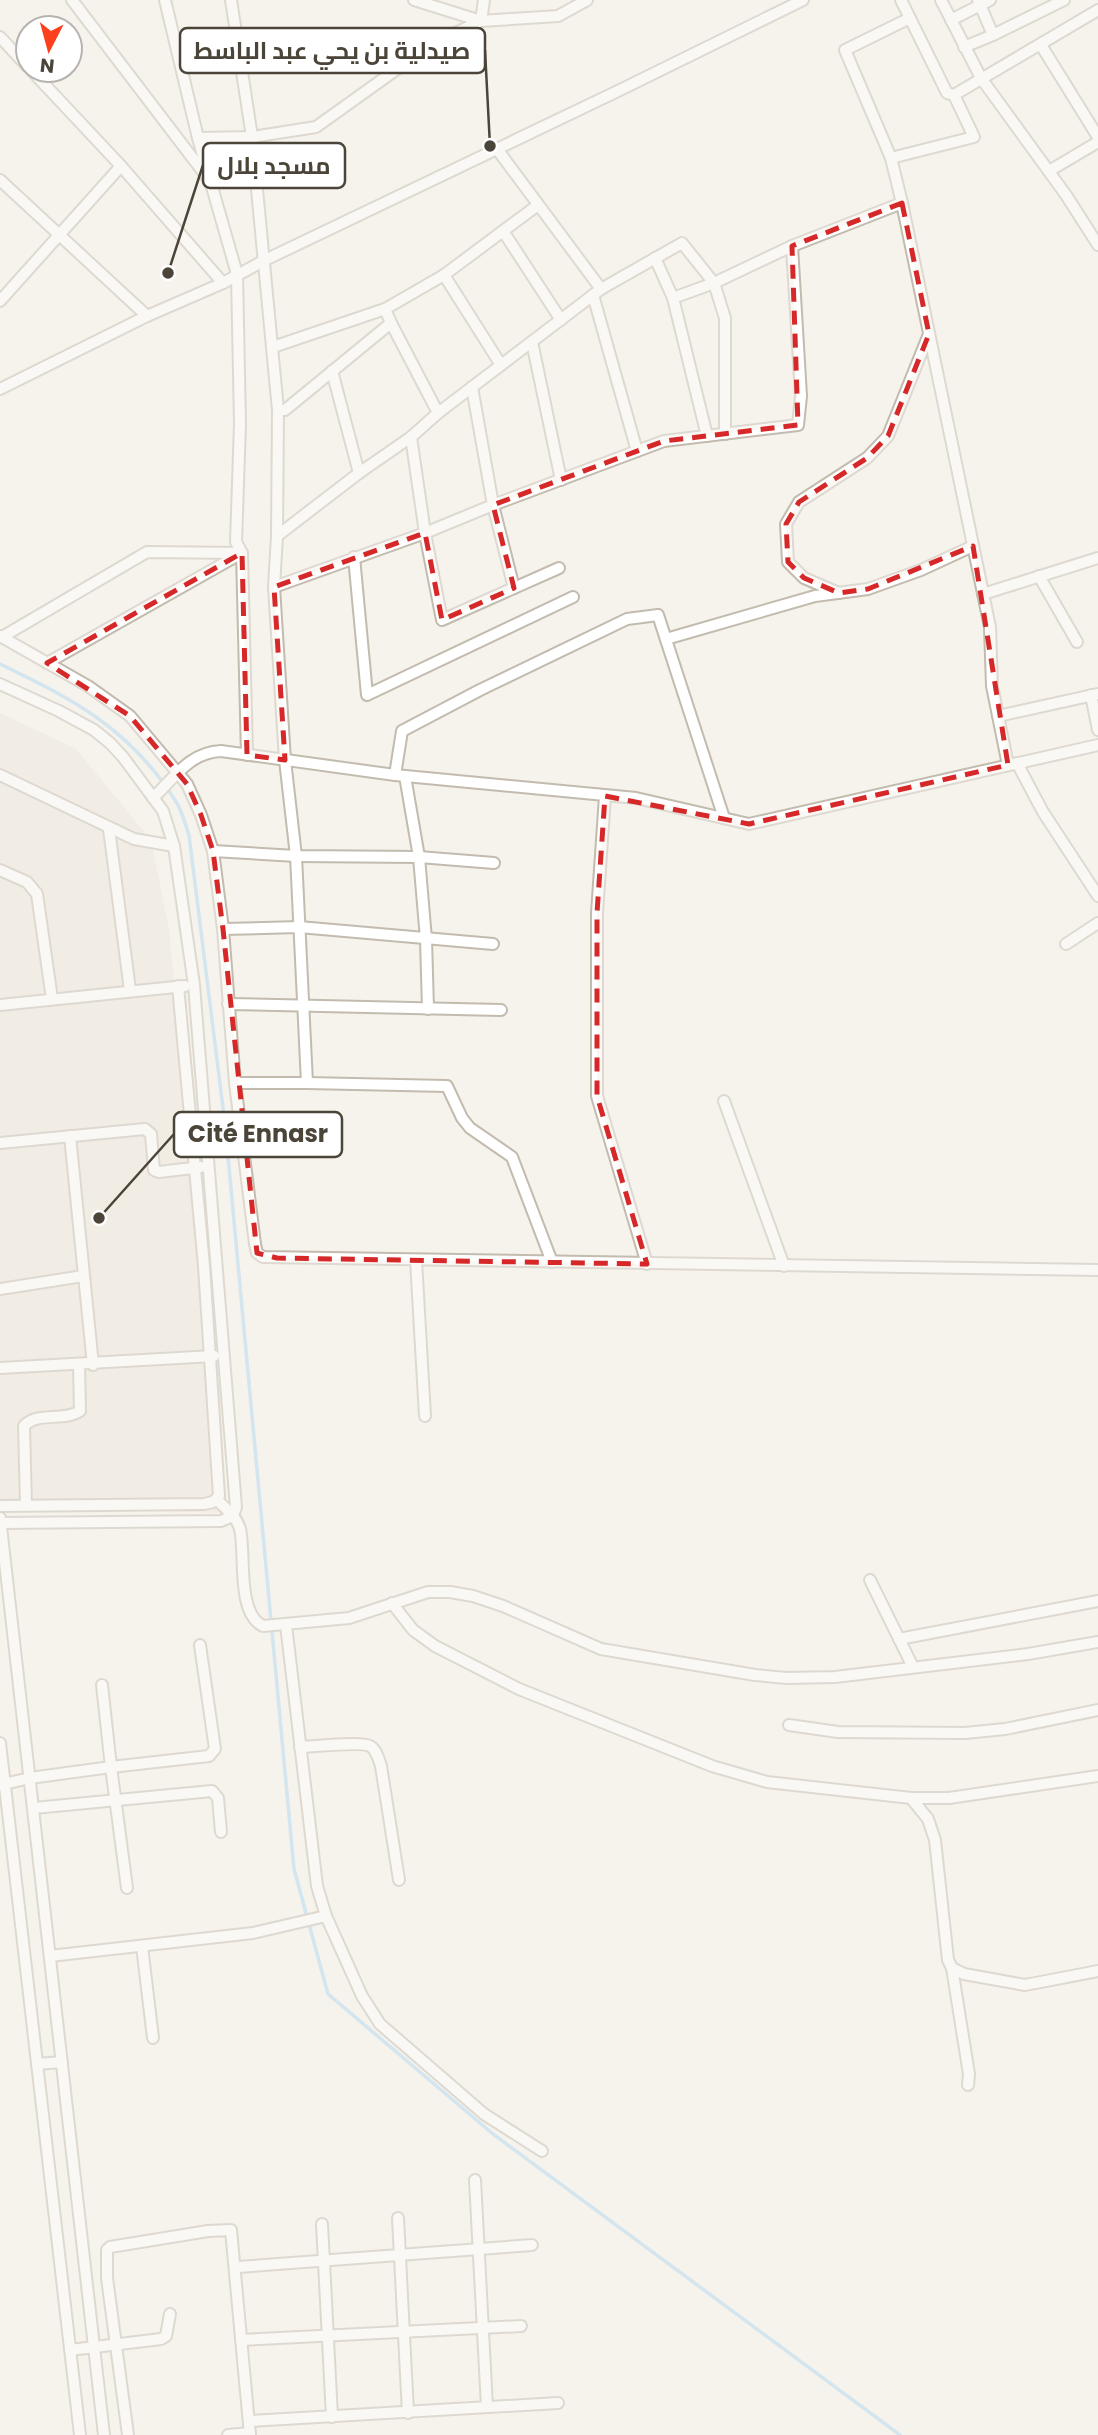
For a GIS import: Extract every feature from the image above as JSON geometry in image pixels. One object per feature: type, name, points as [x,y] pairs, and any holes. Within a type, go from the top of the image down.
[{"type":"street","points":[[72,0],[213,184]]},
{"type":"street","points":[[165,0],[198,138],[236,274],[240,424],[236,542],[242,553],[247,755]]},
{"type":"street","points":[[231,0],[253,137],[278,410],[274,587],[285,760],[296,856],[307,1083]]},
{"type":"street","points":[[414,0],[481,21],[558,16],[587,0]]},
{"type":"street","points":[[481,21],[484,0]]},
{"type":"street","points":[[0,389],[803,0]]},
{"type":"street","points":[[901,0],[908,19],[947,93],[954,95],[1098,10]]},
{"type":"street","points":[[941,0],[981,78],[1049,171],[1098,245]]},
{"type":"street","points":[[964,47],[993,35],[1042,5],[1064,0]]},
{"type":"street","points":[[951,20],[983,1],[993,35]]},
{"type":"street","points":[[908,19],[845,50],[891,158],[902,204],[990,627],[992,686],[998,716],[1013,764],[1098,896]]},
{"type":"street","points":[[198,138],[253,137],[316,127],[432,44],[481,21]]},
{"type":"street","points":[[0,37],[14,52]]},
{"type":"street","points":[[1041,45],[1098,139],[1049,171]]},
{"type":"street","points":[[43,84],[121,166],[223,283]]},
{"type":"street","points":[[891,158],[974,137],[954,95]]},
{"type":"street","points":[[497,149],[597,292],[638,451]]},
{"type":"street","points":[[0,301],[121,166]]},
{"type":"street","points":[[0,180],[146,316]]},
{"type":"street","points":[[673,298],[714,283],[793,246],[902,204]]},
{"type":"street","points":[[272,346],[385,309],[444,275],[538,205]]},
{"type":"street","points":[[503,232],[561,320]]},
{"type":"street","points":[[277,536],[411,437],[438,413],[597,292],[682,243],[714,283],[725,318],[725,434]]},
{"type":"street","points":[[274,587],[425,533],[664,441],[798,425],[801,396],[793,246]]},
{"type":"street","points":[[655,258],[673,298],[707,436]]},
{"type":"street","points":[[444,275],[501,365]]},
{"type":"street","points":[[385,309],[438,413]]},
{"type":"street","points":[[278,410],[285,410],[391,323]]},
{"type":"street","points":[[839,593],[804,578],[788,562],[786,524],[799,502],[867,458],[888,436],[929,334]]},
{"type":"street","points":[[532,342],[561,480]]},
{"type":"street","points":[[332,371],[359,473]]},
{"type":"street","points":[[472,387],[493,505],[514,588]]},
{"type":"street","points":[[411,437],[425,533],[442,620],[559,568]]},
{"type":"street","points":[[666,639],[815,596],[868,589],[921,570],[973,546]]},
{"type":"street","points":[[1,637],[148,552],[242,553]]},
{"type":"street","points":[[47,663],[242,553]]},
{"type":"street","points":[[354,557],[367,695],[573,597]]},
{"type":"street","points":[[983,594],[1098,558]]},
{"type":"street","points":[[1039,576],[1077,642]]},
{"type":"street","points":[[428,1009],[426,939],[419,857],[400,775],[402,731],[480,690],[628,619],[657,615],[724,818]]},
{"type":"street","points":[[1,637],[88,686],[130,716],[187,784],[213,851],[223,929],[235,1083],[257,1253],[262,1257],[1098,1270]]},
{"type":"street","points":[[0,684],[94,730],[123,757],[163,811],[174,846],[194,985],[236,1500],[233,1516]]},
{"type":"street","points":[[998,716],[1094,695],[1098,730]]},
{"type":"street","points":[[153,798],[194,758],[210,751],[221,751],[400,775],[636,798],[749,824],[1098,745]]},
{"type":"street","points":[[0,775],[110,829],[154,844],[174,846]]},
{"type":"street","points":[[605,796],[597,913],[597,1096],[647,1264]]},
{"type":"street","points":[[110,829],[130,990]]},
{"type":"street","points":[[213,851],[296,856],[419,857],[494,863]]},
{"type":"street","points":[[0,870],[27,882],[37,894],[52,999]]},
{"type":"street","points":[[1066,944],[1098,923]]},
{"type":"street","points":[[223,929],[299,927],[493,944]]},
{"type":"street","points":[[0,1004],[194,985]]},
{"type":"street","points":[[0,1506],[204,1504],[216,1500],[220,1491],[178,986]]},
{"type":"street","points":[[228,1004],[501,1010]]},
{"type":"street","points":[[235,1083],[447,1086],[462,1118],[470,1128],[513,1157],[552,1262]]},
{"type":"street","points":[[724,1101],[784,1266]]},
{"type":"street","points":[[0,1143],[145,1129],[151,1134],[154,1170],[159,1172],[209,1165]]},
{"type":"street","points":[[70,1136],[93,1364]]},
{"type":"street","points":[[416,1260],[425,1416]]},
{"type":"street","points":[[0,1289],[83,1276]]},
{"type":"street","points":[[0,1368],[224,1355]]},
{"type":"street","points":[[26,1505],[23,1426],[30,1420],[74,1415],[80,1411],[79,1365]]},
{"type":"street","points":[[216,1500],[233,1516],[240,1529],[247,1600],[256,1622],[276,1626],[349,1618],[428,1592],[450,1592],[503,1606],[601,1649],[755,1675],[822,1678],[1028,1654],[1098,1642]]},
{"type":"street","points":[[104,2435],[0,1521],[221,1521],[233,1516]]},
{"type":"street","points":[[870,1580],[914,1667]]},
{"type":"street","points":[[899,1639],[1098,1601]]},
{"type":"street","points":[[392,1603],[413,1630],[435,1646],[519,1689],[712,1766],[767,1782],[911,1798],[949,1798],[1098,1776]]},
{"type":"street","points":[[276,1626],[300,1747],[317,1886],[326,1916],[362,1996],[380,2024],[484,2114],[542,2151]]},
{"type":"street","points":[[3,1784],[30,1778],[209,1756],[215,1749],[200,1645]]},
{"type":"street","points":[[102,1685],[127,1888]]},
{"type":"street","points":[[789,1726],[838,1732],[965,1733],[1005,1729],[1098,1710]]},
{"type":"street","points":[[0,1743],[80,2435]]},
{"type":"street","points":[[300,1747],[353,1745],[370,1746],[374,1750],[382,1766],[399,1880]]},
{"type":"street","points":[[34,1808],[212,1791],[218,1798],[222,1832]]},
{"type":"street","points":[[911,1798],[928,1819],[935,1840],[948,1960],[952,1968],[969,2074],[968,2085]]},
{"type":"street","points":[[50,1956],[253,1933],[326,1916]]},
{"type":"street","points":[[142,1946],[153,2038]]},
{"type":"street","points":[[952,1968],[964,1974],[1025,1986],[1098,1971]]},
{"type":"street","points":[[37,2064],[62,2062]]},
{"type":"street","points":[[475,2180],[487,2407]]},
{"type":"street","points":[[398,2218],[408,2413]]},
{"type":"street","points":[[322,2224],[332,2417]]},
{"type":"street","points":[[128,2435],[106,2258],[110,2246],[231,2230],[249,2430]]},
{"type":"street","points":[[239,2267],[532,2245]]},
{"type":"street","points":[[70,2350],[161,2339],[166,2336],[170,2314]]},
{"type":"street","points":[[241,2340],[521,2326]]},
{"type":"street","points":[[75,2388],[98,2385]]},
{"type":"street","points":[[228,2435],[332,2417],[558,2403]]},
{"type":"highlighted area","points":[[902,203],[929,334],[888,436],[867,458],[799,502],[786,524],[788,562],[804,578],[839,593],[868,589],[973,546],[1008,765],[749,824],[605,796],[597,913],[597,1096],[647,1264],[277,1258],[257,1253],[223,929],[213,851],[201,815],[187,784],[130,716],[47,663],[242,553],[247,755],[285,760],[274,587],[425,533],[442,620],[514,588],[493,505],[664,441],[798,425],[792,246]]},
{"type":"shaded area","points":[[0,713],[76,749],[151,840],[169,930],[227,1513],[0,1506]]},
{"type":"waterway","points":[[0,664],[76,704],[119,735],[158,775],[175,800],[189,835],[225,1124],[294,1869],[328,1994],[493,2134],[900,2435]]},
{"type":"place","name":"صيدلية بن يحي عبد الباسط","points":[[490,146]]},
{"type":"place","name":"مسجد بلال","points":[[168,273]]},
{"type":"place","name":"Cité Ennasr","points":[[99,1218]]}]
